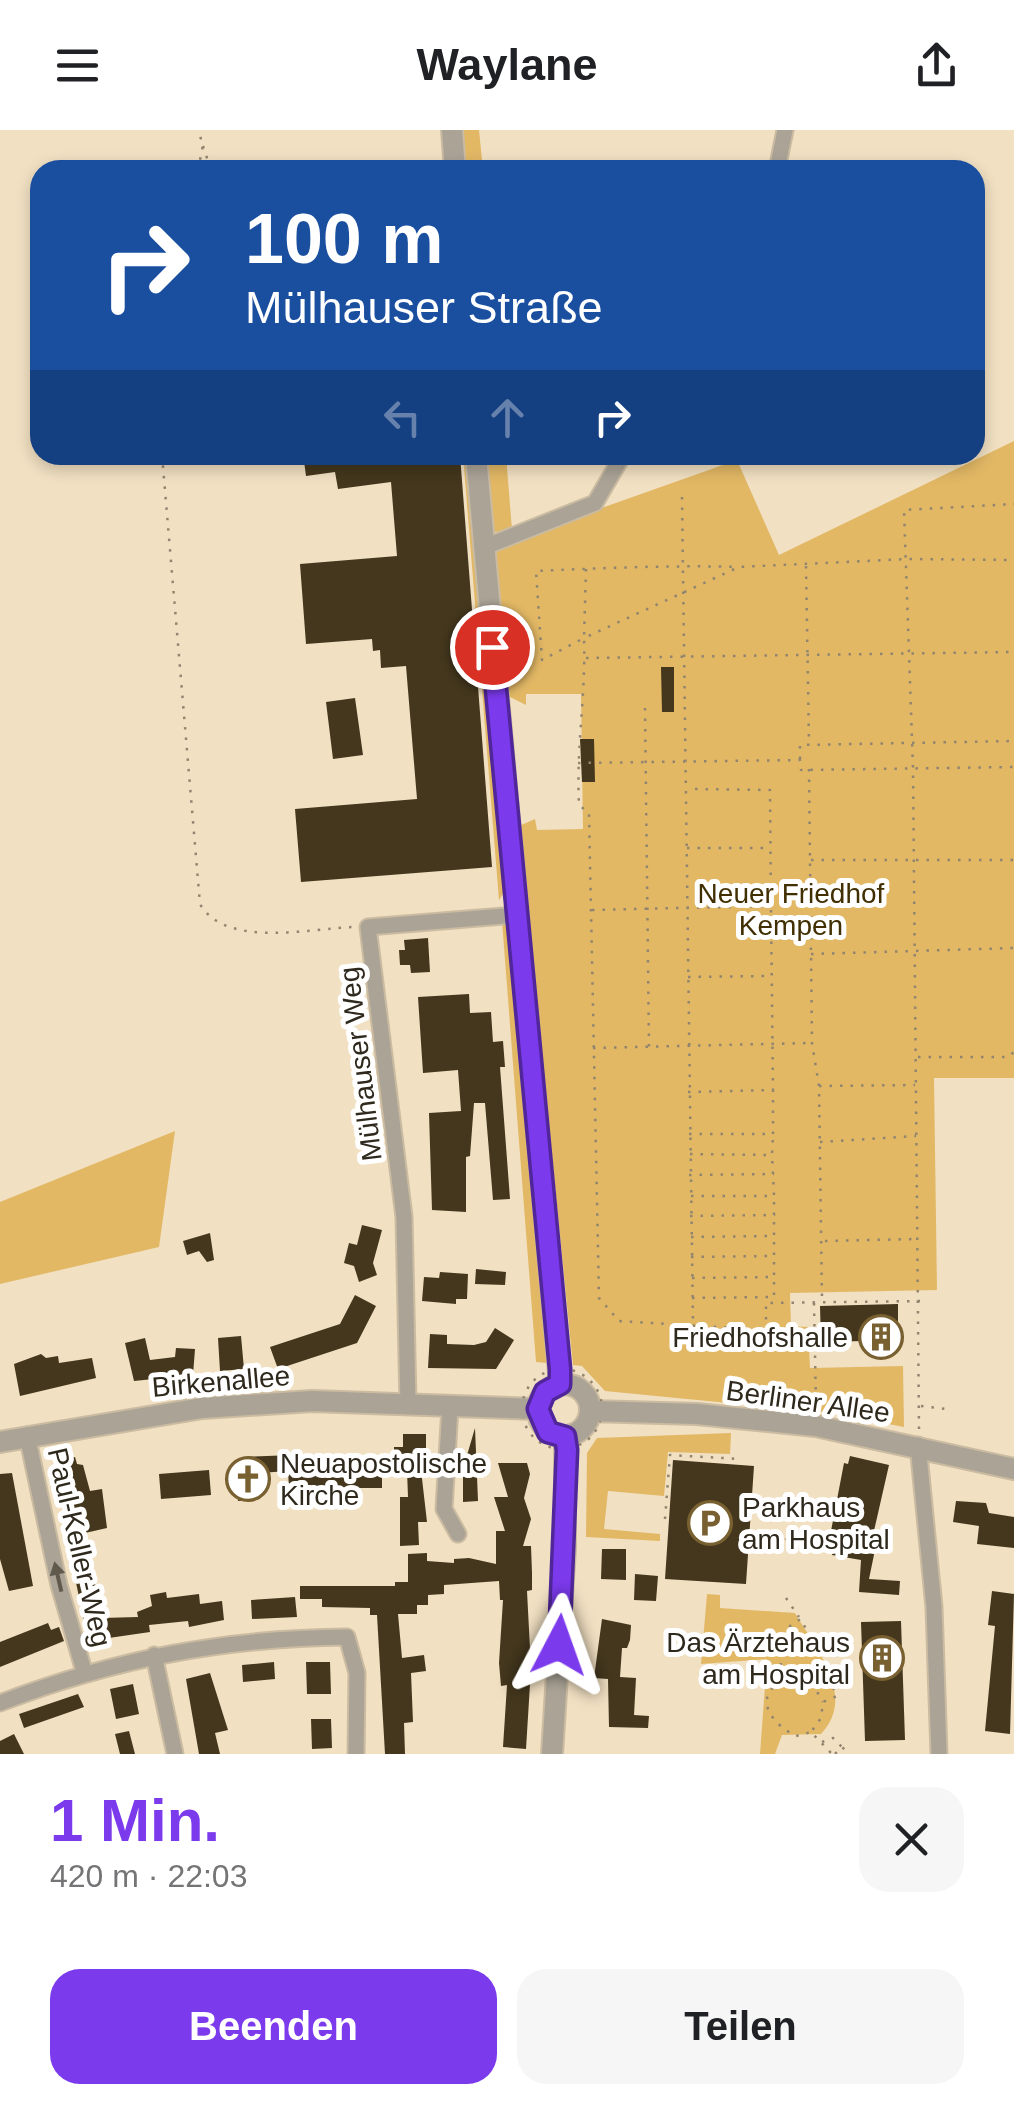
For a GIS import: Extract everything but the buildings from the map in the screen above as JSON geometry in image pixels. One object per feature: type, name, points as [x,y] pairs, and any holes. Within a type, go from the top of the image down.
[{"type":"street","points":[[452,130],[454,160]]},
{"type":"street","points":[[780,160],[786,130]]},
{"type":"street","points":[[477,465],[560,1376],[529,1409],[548,1432],[566,1443]]},
{"type":"street","points":[[482,548],[595,503],[617,465]]},
{"type":"street","points":[[368,927],[515,914]]},
{"type":"street","name":"Mülhauser Weg","points":[[368,927],[404,1218],[408,1404]]},
{"type":"street","points":[[560,1376],[582,1390],[596,1411],[566,1443]]},
{"type":"street","name":"Birkenallee","points":[[0,1442],[202,1408],[312,1400],[529,1409]]},
{"type":"street","points":[[450,1407],[444,1509],[458,1534]]},
{"type":"street","name":"Berliner Allee","points":[[596,1411],[743,1418],[918,1440],[1014,1469]]},
{"type":"street","name":"Paul-Keller-Weg","points":[[28,1435],[59,1585],[84,1671]]},
{"type":"street","points":[[918,1440],[934,1607],[939,1754]]},
{"type":"street","points":[[552,1754],[566,1548],[566,1443]]},
{"type":"street","points":[[0,1703],[84,1671],[154,1655],[283,1638],[347,1637],[356,1673],[356,1754]]},
{"type":"street","points":[[154,1655],[175,1754]]},
{"type":"path","points":[[198,130],[208,160]]},
{"type":"path","points":[[200,160],[203,145]]},
{"type":"path","name":"Mülhauser Weg","points":[[163,465],[200,904],[209,919],[238,931],[368,927]]},
{"type":"path","points":[[682,498],[686,1046],[693,1326]]},
{"type":"path","points":[[918,1440],[920,1302],[913,768],[904,510],[1014,504]]},
{"type":"path","points":[[739,567],[542,660],[536,571],[906,559],[1014,560]]},
{"type":"path","points":[[806,565],[809,745]]},
{"type":"path","points":[[586,568],[585,710],[577,735],[577,763],[579,806],[589,812],[599,1298],[618,1321],[766,1330],[766,1303],[920,1302]]},
{"type":"path","points":[[585,658],[1014,652]]},
{"type":"path","points":[[645,708],[650,1046]]},
{"type":"path","points":[[1014,742],[800,745],[800,770],[1014,767]]},
{"type":"path","points":[[577,763],[800,760]]},
{"type":"path","points":[[809,769],[812,1042],[819,1086],[822,1301]]},
{"type":"path","points":[[686,789],[770,790],[773,1043],[774,1297],[692,1298]]},
{"type":"path","points":[[686,848],[770,848]]},
{"type":"path","points":[[809,860],[1014,860]]},
{"type":"path","points":[[591,910],[770,906]]},
{"type":"path","points":[[811,954],[1014,948]]},
{"type":"path","points":[[686,977],[772,976]]},
{"type":"path","points":[[593,1048],[812,1042]]},
{"type":"path","points":[[916,1057],[1008,1057],[1014,1052]]},
{"type":"path","points":[[819,1086],[916,1085]]},
{"type":"path","points":[[688,1092],[773,1090]]},
{"type":"path","points":[[688,1134],[772,1134]]},
{"type":"path","points":[[820,1142],[907,1140],[917,1136]]},
{"type":"path","points":[[689,1154],[772,1155]]},
{"type":"path","points":[[689,1176],[773,1174]]},
{"type":"path","points":[[690,1196],[774,1196]]},
{"type":"path","points":[[690,1216],[774,1215]]},
{"type":"path","points":[[691,1237],[774,1236]]},
{"type":"path","points":[[823,1241],[919,1238]]},
{"type":"path","points":[[692,1257],[774,1256]]},
{"type":"path","points":[[692,1278],[774,1277]]},
{"type":"path","points":[[814,1301],[816,1414]]},
{"type":"path","points":[[560,1376],[587,1378],[600,1396],[592,1437],[542,1445],[532,1437],[528,1386],[537,1377],[560,1376]]},
{"type":"path","points":[[919,1406],[946,1410]]},
{"type":"path","points":[[665,1519],[670,1455],[739,1459]]},
{"type":"path","points":[[786,1598],[800,1618],[837,1696],[823,1702]]},
{"type":"path","points":[[800,1618],[786,1626],[776,1647],[782,1669],[811,1682],[829,1676]]},
{"type":"path","points":[[798,1678],[783,1680],[772,1690],[769,1718],[796,1736],[810,1732],[821,1718],[823,1702],[811,1682]]},
{"type":"path","points":[[810,1732],[834,1754],[842,1748]]},
{"type":"path","points":[[820,1742],[832,1738],[850,1754]]},
{"type":"green space","points":[[461,130],[479,130],[482,160],[463,160]]},
{"type":"green space","name":"Neuer Friedhof Kempen","points":[[1014,441],[1014,1078],[934,1078],[937,1290],[790,1293],[791,1326],[808,1327],[810,1368],[903,1366],[904,1427],[831,1413],[605,1391],[582,1366],[573,1365],[519,826],[535,819],[537,830],[583,829],[581,694],[526,694],[526,705],[508,696],[496,551],[500,544],[723,465],[739,465],[779,555],[965,465],[985,465],[985,455]]},
{"type":"green space","points":[[464,465],[471,465],[506,889],[499,900]]},
{"type":"green space","points":[[488,465],[507,465],[512,530],[494,532]]},
{"type":"green space","points":[[502,921],[510,928],[547,1363],[536,1362]]},
{"type":"green space","points":[[175,1131],[159,1247],[0,1284],[0,1202]]},
{"type":"green space","points":[[731,1433],[730,1454],[668,1452],[664,1496],[608,1491],[604,1529],[660,1534],[660,1541],[586,1537],[587,1453],[597,1438]]},
{"type":"green space","points":[[707,1594],[720,1595],[720,1608],[795,1613],[822,1657],[834,1689],[831,1719],[821,1734],[782,1735],[775,1754],[760,1754],[767,1659],[701,1664]]},
{"type":"place","name":"Friedhofshalle","points":[[881,1337]]},
{"type":"place","name":"Neuapostolische Kirche","points":[[248,1479]]},
{"type":"place","name":"Parkhaus am Hospital","points":[[710,1523]]},
{"type":"place","name":"Das Ärztehaus am Hospital","points":[[882,1658]]},
{"type":"route","points":[[492,647],[560,1369],[560,1384],[545,1392],[538,1409],[542,1426],[565,1437],[567,1450],[566,1548],[559,1645]]}]
